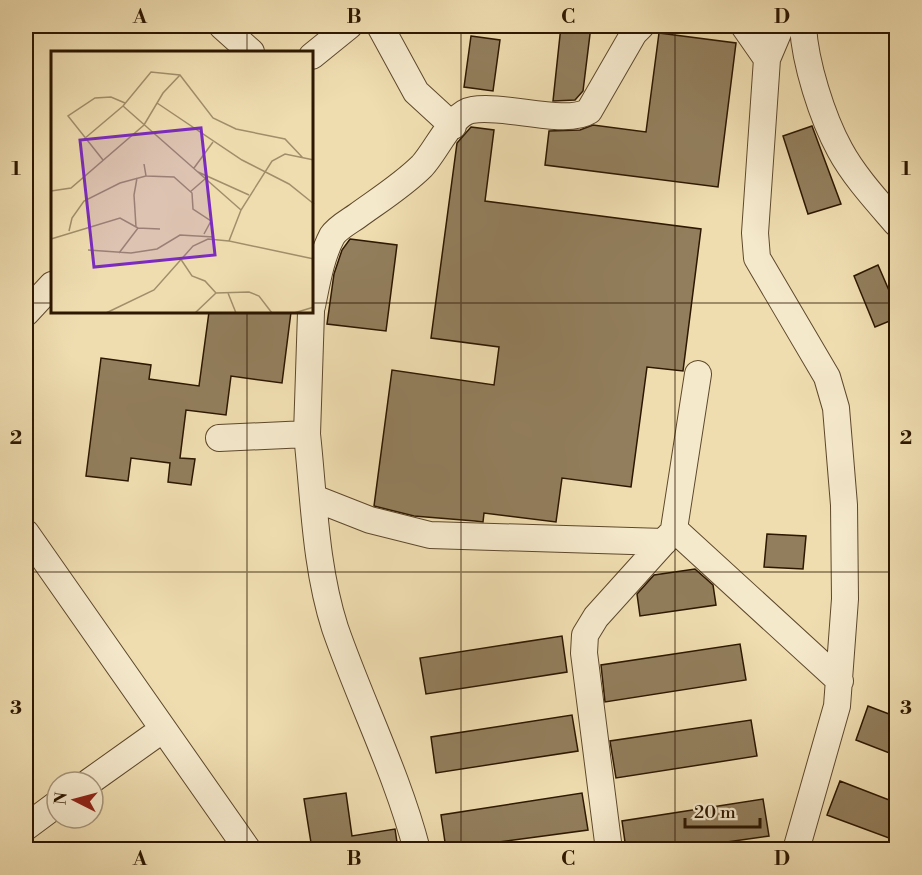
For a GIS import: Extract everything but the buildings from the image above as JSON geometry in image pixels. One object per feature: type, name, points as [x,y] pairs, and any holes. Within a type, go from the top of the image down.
[{"type":"street","points":[[222,26],[250,51]]},
{"type":"street","points":[[313,51],[316,26]]},
{"type":"street","points":[[314,54],[349,26]]},
{"type":"street","points":[[380,26],[416,92],[453,126]]},
{"type":"street","points":[[314,296],[320,266],[333,233],[390,193],[423,165],[453,126],[460,113],[474,110],[521,110],[562,117],[579,117],[589,111],[634,33],[641,26]]},
{"type":"street","points":[[744,26],[767,59]]},
{"type":"street","points":[[781,26],[767,59],[754,233],[757,258],[827,377],[836,408],[844,505],[845,598],[840,681],[832,731],[796,849]]},
{"type":"street","points":[[803,26],[816,91],[840,150],[877,202],[897,224]]},
{"type":"street","points":[[26,313],[51,286]]},
{"type":"street","points":[[311,314],[307,434],[320,560],[335,626],[404,801],[417,849]]},
{"type":"street","points":[[609,849],[584,653],[585,635],[596,617],[669,536],[698,374]]},
{"type":"street","points":[[219,438],[307,434]]},
{"type":"street","points":[[314,498],[370,520],[430,535],[669,536],[840,681]]},
{"type":"street","points":[[26,532],[162,730],[248,849]]},
{"type":"street","points":[[105,771],[162,730]]},
{"type":"street","points":[[26,827],[45,813]]}]
